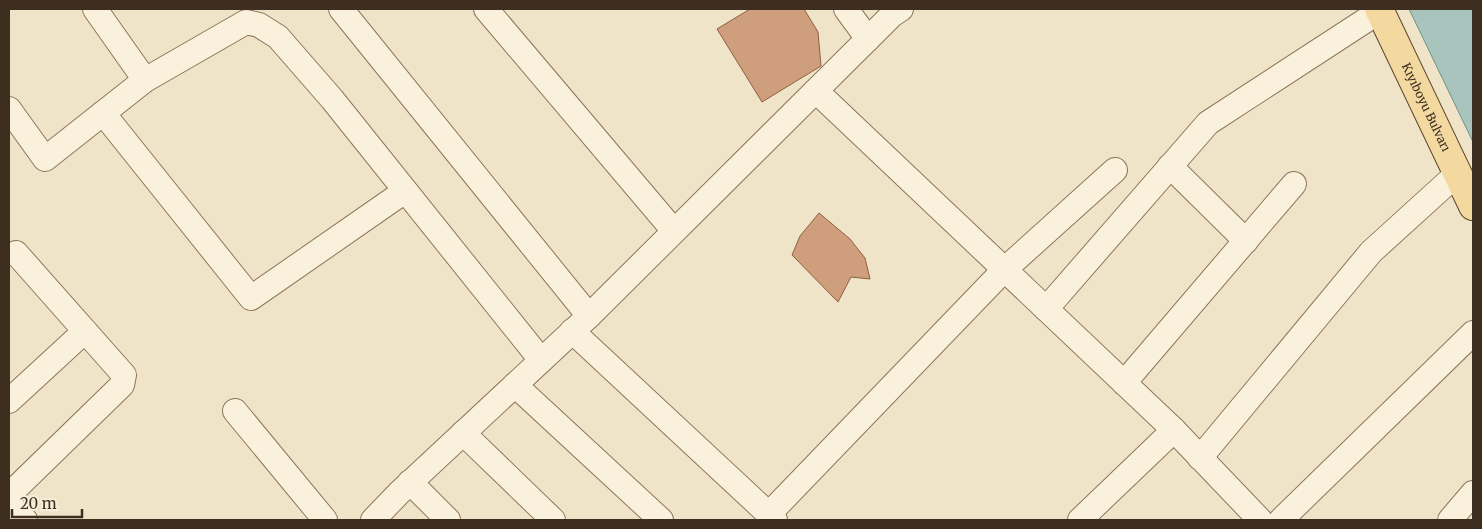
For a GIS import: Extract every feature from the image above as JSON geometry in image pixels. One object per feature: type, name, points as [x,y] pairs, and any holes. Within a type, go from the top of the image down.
[{"type":"main road","name":"Kıyıboyu Bulvarı","points":[[1380,10],[1473,206]]},
{"type":"street","points":[[95,9],[145,80]]},
{"type":"street","points":[[341,9],[580,323],[772,517],[1004,270],[1115,170]]},
{"type":"street","points":[[486,9],[674,231]]},
{"type":"street","points":[[846,9],[868,38]]},
{"type":"street","points":[[373,520],[410,482],[580,323],[868,38],[901,9]]},
{"type":"street","points":[[1046,309],[1208,123],[1380,10]]},
{"type":"street","points":[[9,109],[45,158],[145,80],[246,22],[259,25],[284,44],[332,99],[541,360]]},
{"type":"street","points":[[816,91],[1174,430],[1260,520]]},
{"type":"street","points":[[103,113],[251,298],[405,190]]},
{"type":"street","points":[[1170,166],[1246,241]]},
{"type":"street","points":[[1200,458],[1371,252],[1458,173]]},
{"type":"street","points":[[1124,383],[1294,184]]},
{"type":"street","points":[[9,496],[122,385],[124,375],[16,252]]},
{"type":"street","points":[[9,401],[85,331]]},
{"type":"street","points":[[1281,520],[1473,333]]},
{"type":"street","points":[[515,384],[661,520]]},
{"type":"street","points":[[235,411],[325,520]]},
{"type":"street","points":[[1080,520],[1174,430]]},
{"type":"street","points":[[463,433],[553,520]]},
{"type":"street","points":[[410,482],[448,520]]},
{"type":"street","points":[[1450,520],[1473,493]]},
{"type":"street","points":[[9,504],[25,520]]},
{"type":"water","points":[[1409,9],[1473,9],[1473,142]]},
{"type":"building","points":[[750,9],[804,9],[818,32],[821,66],[762,102],[717,29]]},
{"type":"building","points":[[819,213],[850,239],[865,258],[870,279],[851,277],[838,302],[792,255],[800,236]]}]
